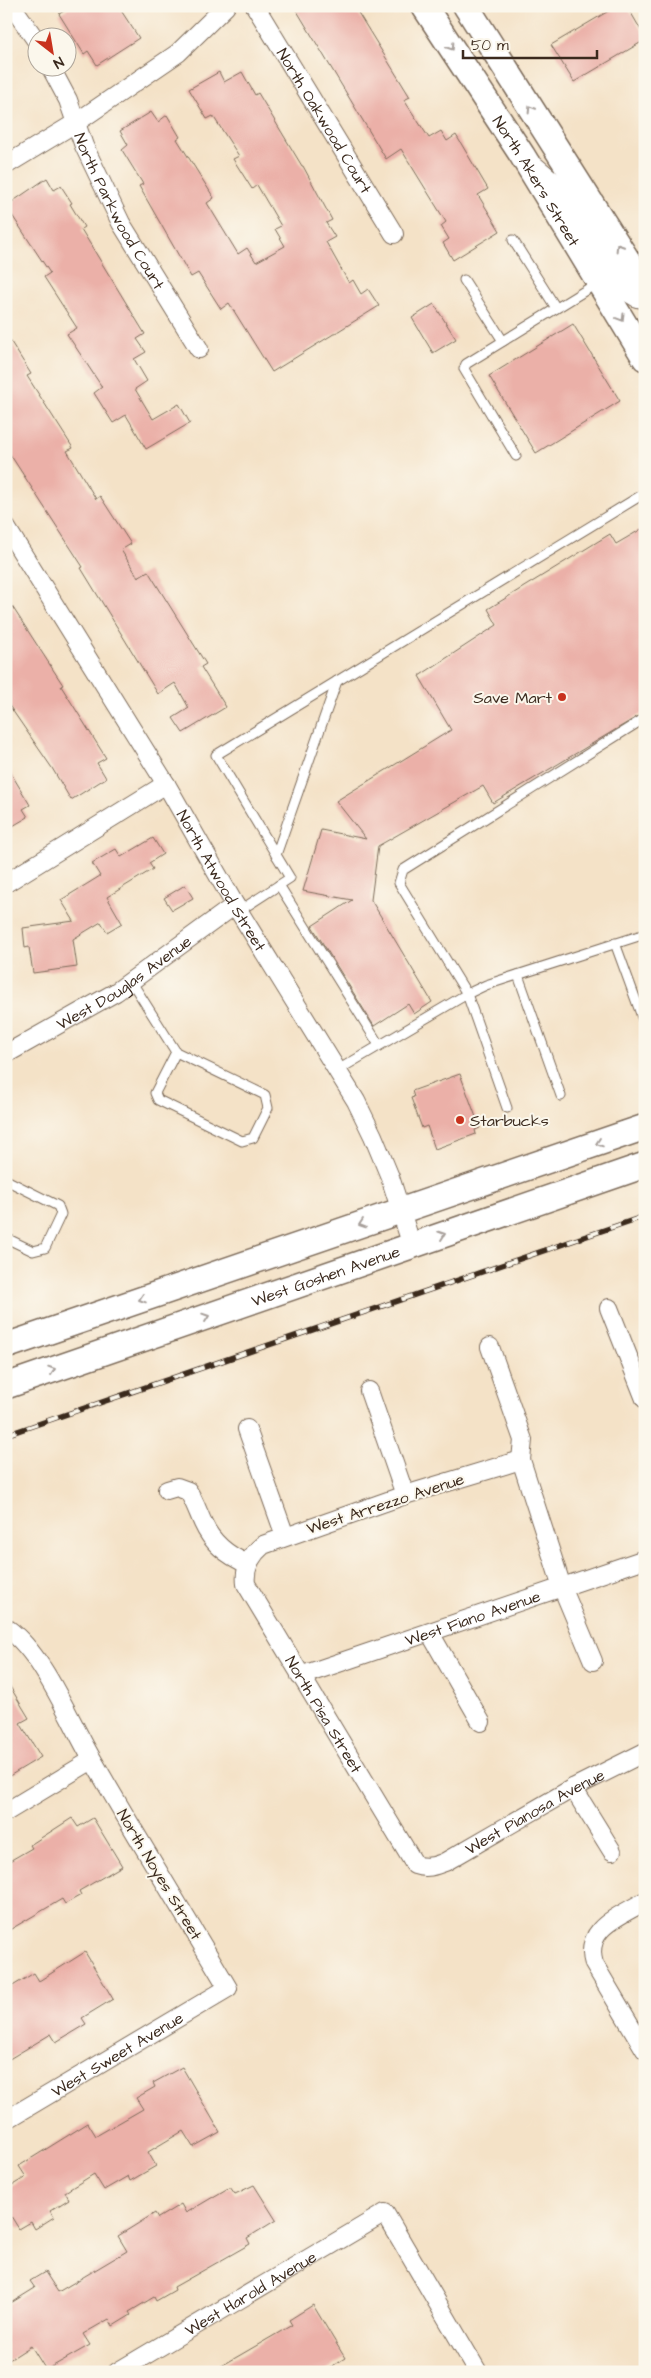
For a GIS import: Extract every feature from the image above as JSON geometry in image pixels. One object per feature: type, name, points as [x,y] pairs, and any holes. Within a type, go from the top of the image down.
[{"type":"main road","name":"North Akers Street","points":[[424,6],[522,155],[645,358]]},
{"type":"main road","name":"North Akers Street","points":[[466,6],[645,288]]},
{"type":"main road","points":[[6,1346],[645,1127]]},
{"type":"main road","points":[[498,1216],[514,1195],[645,1148]]},
{"type":"main road","name":"West Goshen Avenue","points":[[6,1386],[645,1165]]},
{"type":"street","points":[[12,6],[28,29]]},
{"type":"street","points":[[6,165],[77,122],[178,53],[226,6]]},
{"type":"street","name":"North Oakwood Court","points":[[254,6],[394,234]]},
{"type":"street","name":"North Parkwood Court","points":[[56,78],[77,122],[84,146],[122,223],[199,349]]},
{"type":"street","points":[[522,155],[553,181],[627,292],[637,298],[645,299]]},
{"type":"street","name":"North Atwood Street","points":[[6,527],[166,784],[237,908],[338,1070],[373,1136],[412,1246]]},
{"type":"street","points":[[6,883],[166,784]]},
{"type":"street","name":"West Douglas Avenue","points":[[6,1054],[116,992],[237,908]]},
{"type":"street","points":[[609,1308],[645,1399]]},
{"type":"street","points":[[490,1347],[523,1440],[521,1460],[562,1587],[593,1661]]},
{"type":"street","points":[[369,1391],[406,1495]]},
{"type":"street","points":[[247,1429],[285,1536]]},
{"type":"street","name":"West Arrezzo Avenue","points":[[250,1559],[263,1544],[406,1495],[521,1460]]},
{"type":"street","points":[[167,1490],[177,1487],[188,1491],[203,1525],[216,1543],[236,1559],[250,1559]]},
{"type":"street","name":"North Pisa Street","points":[[250,1559],[245,1576],[250,1594],[410,1858],[415,1864],[423,1867]]},
{"type":"street","name":"West Fiano Avenue","points":[[300,1676],[645,1559]]},
{"type":"street","name":"North Noyes Street","points":[[8,1629],[17,1636],[38,1662],[92,1760],[228,1988]]},
{"type":"street","points":[[430,1633],[481,1722]]},
{"type":"street","name":"West Pianosa Avenue","points":[[423,1867],[434,1867],[445,1862],[572,1788],[645,1752]]},
{"type":"street","points":[[6,1812],[92,1760]]},
{"type":"street","points":[[572,1788],[612,1851]]},
{"type":"street","points":[[645,1901],[598,1932],[591,1944],[590,1953],[594,1964],[645,2050]]},
{"type":"street","name":"West Sweet Avenue","points":[[6,2120],[228,1988]]},
{"type":"street","name":"West Harold Avenue","points":[[117,2372],[384,2213],[478,2372]]},
{"type":"lane","points":[[513,240],[556,308]]},
{"type":"lane","points":[[464,280],[503,341]]},
{"type":"lane","points":[[516,456],[464,369],[466,364],[599,282]]},
{"type":"lane","points":[[237,908],[290,878],[216,755],[645,493]]},
{"type":"lane","points":[[276,855],[337,681]]},
{"type":"lane","points":[[507,1108],[467,994],[399,884],[403,870],[645,718]]},
{"type":"lane","points":[[279,885],[379,1045]]},
{"type":"lane","points":[[338,1070],[467,994],[518,975],[645,934]]},
{"type":"lane","points":[[615,943],[645,1025]]},
{"type":"lane","points":[[518,975],[561,1096]]},
{"type":"lane","points":[[131,982],[176,1052],[265,1095],[268,1108],[253,1138],[242,1140],[158,1100],[155,1093],[176,1052]]},
{"type":"lane","points":[[6,1180],[58,1206],[62,1214],[46,1248],[33,1251],[6,1238]]},
{"type":"building","points":[[72,6],[118,6],[139,38],[97,65],[88,51],[84,54],[78,44],[78,28],[68,28],[59,14]]},
{"type":"building","points":[[294,6],[354,6],[410,97],[404,100],[429,138],[441,131],[447,141],[456,135],[488,189],[478,195],[500,231],[453,260],[443,243],[449,239],[441,226],[446,222],[401,149],[386,159]]},
{"type":"building","points":[[617,6],[627,6],[645,40],[574,82],[551,45]]},
{"type":"building","points":[[219,72],[224,82],[242,72],[255,95],[258,93],[303,166],[332,220],[326,223],[335,237],[326,242],[349,283],[353,280],[361,294],[368,289],[379,306],[272,372],[229,303],[221,309],[198,273],[191,277],[139,186],[143,184],[122,150],[128,145],[120,131],[151,112],[158,122],[167,115],[180,137],[177,139],[214,198],[207,203],[238,254],[247,248],[256,262],[285,246],[275,229],[281,226],[257,185],[252,189],[233,159],[239,156],[213,116],[207,119],[189,89]]},
{"type":"building","points":[[47,178],[54,190],[61,186],[72,203],[70,204],[84,227],[81,229],[145,334],[137,339],[146,352],[134,359],[147,381],[135,389],[153,419],[179,404],[190,423],[146,449],[126,415],[113,423],[94,393],[102,387],[67,334],[77,328],[44,277],[50,273],[6,206]]},
{"type":"building","points":[[434,304],[456,339],[433,353],[412,318]]},
{"type":"building","points":[[573,324],[620,401],[536,453],[489,376]]},
{"type":"building","points":[[6,334],[31,374],[27,376],[73,448],[67,451],[96,499],[100,496],[131,544],[121,550],[138,577],[148,571],[206,664],[201,667],[226,707],[183,733],[173,718],[189,708],[175,683],[158,694],[81,568],[83,567],[6,448]]},
{"type":"building","points":[[645,527],[645,712],[493,803],[483,786],[378,846],[371,900],[432,1002],[414,1014],[408,1004],[374,1026],[312,926],[352,900],[303,891],[321,830],[366,839],[336,801],[451,730],[419,676],[497,625],[488,609],[610,534],[616,544]]},
{"type":"building","points":[[6,597],[63,685],[61,686],[106,758],[97,763],[106,778],[71,800],[52,768],[6,701]]},
{"type":"building","points":[[6,765],[30,805],[23,809],[28,817],[6,830]]},
{"type":"building","points":[[153,838],[163,854],[149,863],[153,869],[107,897],[122,923],[107,932],[101,922],[73,939],[77,967],[33,973],[29,947],[25,948],[23,928],[74,921],[61,900],[100,876],[92,863],[116,849],[121,857]]},
{"type":"building","points":[[185,885],[193,898],[172,910],[164,898]]},
{"type":"building","points":[[460,1074],[480,1128],[475,1130],[476,1134],[435,1149],[427,1126],[422,1128],[411,1098],[414,1097],[412,1091]]},
{"type":"building","points":[[6,1680],[29,1718],[20,1723],[41,1757],[6,1778]]},
{"type":"building","points":[[72,1818],[78,1827],[93,1818],[122,1866],[79,1891],[81,1895],[65,1904],[62,1899],[6,1932],[6,1863],[32,1848],[30,1845]]},
{"type":"building","points":[[85,1952],[113,1999],[82,2018],[86,2024],[56,2042],[51,2034],[6,2061],[6,1990],[34,1973],[39,1981]]},
{"type":"building","points":[[182,2067],[220,2132],[193,2147],[183,2131],[148,2152],[156,2166],[130,2181],[128,2176],[104,2190],[94,2174],[65,2192],[69,2199],[50,2211],[54,2217],[35,2229],[31,2222],[19,2229],[6,2208],[6,2189],[26,2177],[19,2166],[88,2123],[96,2136],[143,2109],[136,2098],[155,2087],[153,2083]]},
{"type":"building","points":[[254,2185],[276,2220],[247,2238],[250,2244],[174,2287],[175,2290],[156,2301],[154,2297],[129,2312],[131,2315],[113,2326],[109,2319],[83,2334],[90,2345],[46,2370],[31,2346],[6,2362],[6,2306],[35,2288],[30,2281],[45,2272],[58,2292],[127,2251],[118,2236],[155,2213],[158,2218],[181,2204],[186,2213],[230,2187],[235,2194]]},
{"type":"building","points":[[313,2305],[345,2358],[323,2372],[211,2372],[292,2325],[289,2320]]},
{"type":"railway","points":[[6,1435],[645,1216]]},
{"type":"place","name":"Save Mart","points":[[562,697]]},
{"type":"place","name":"Starbucks","points":[[460,1120]]}]
